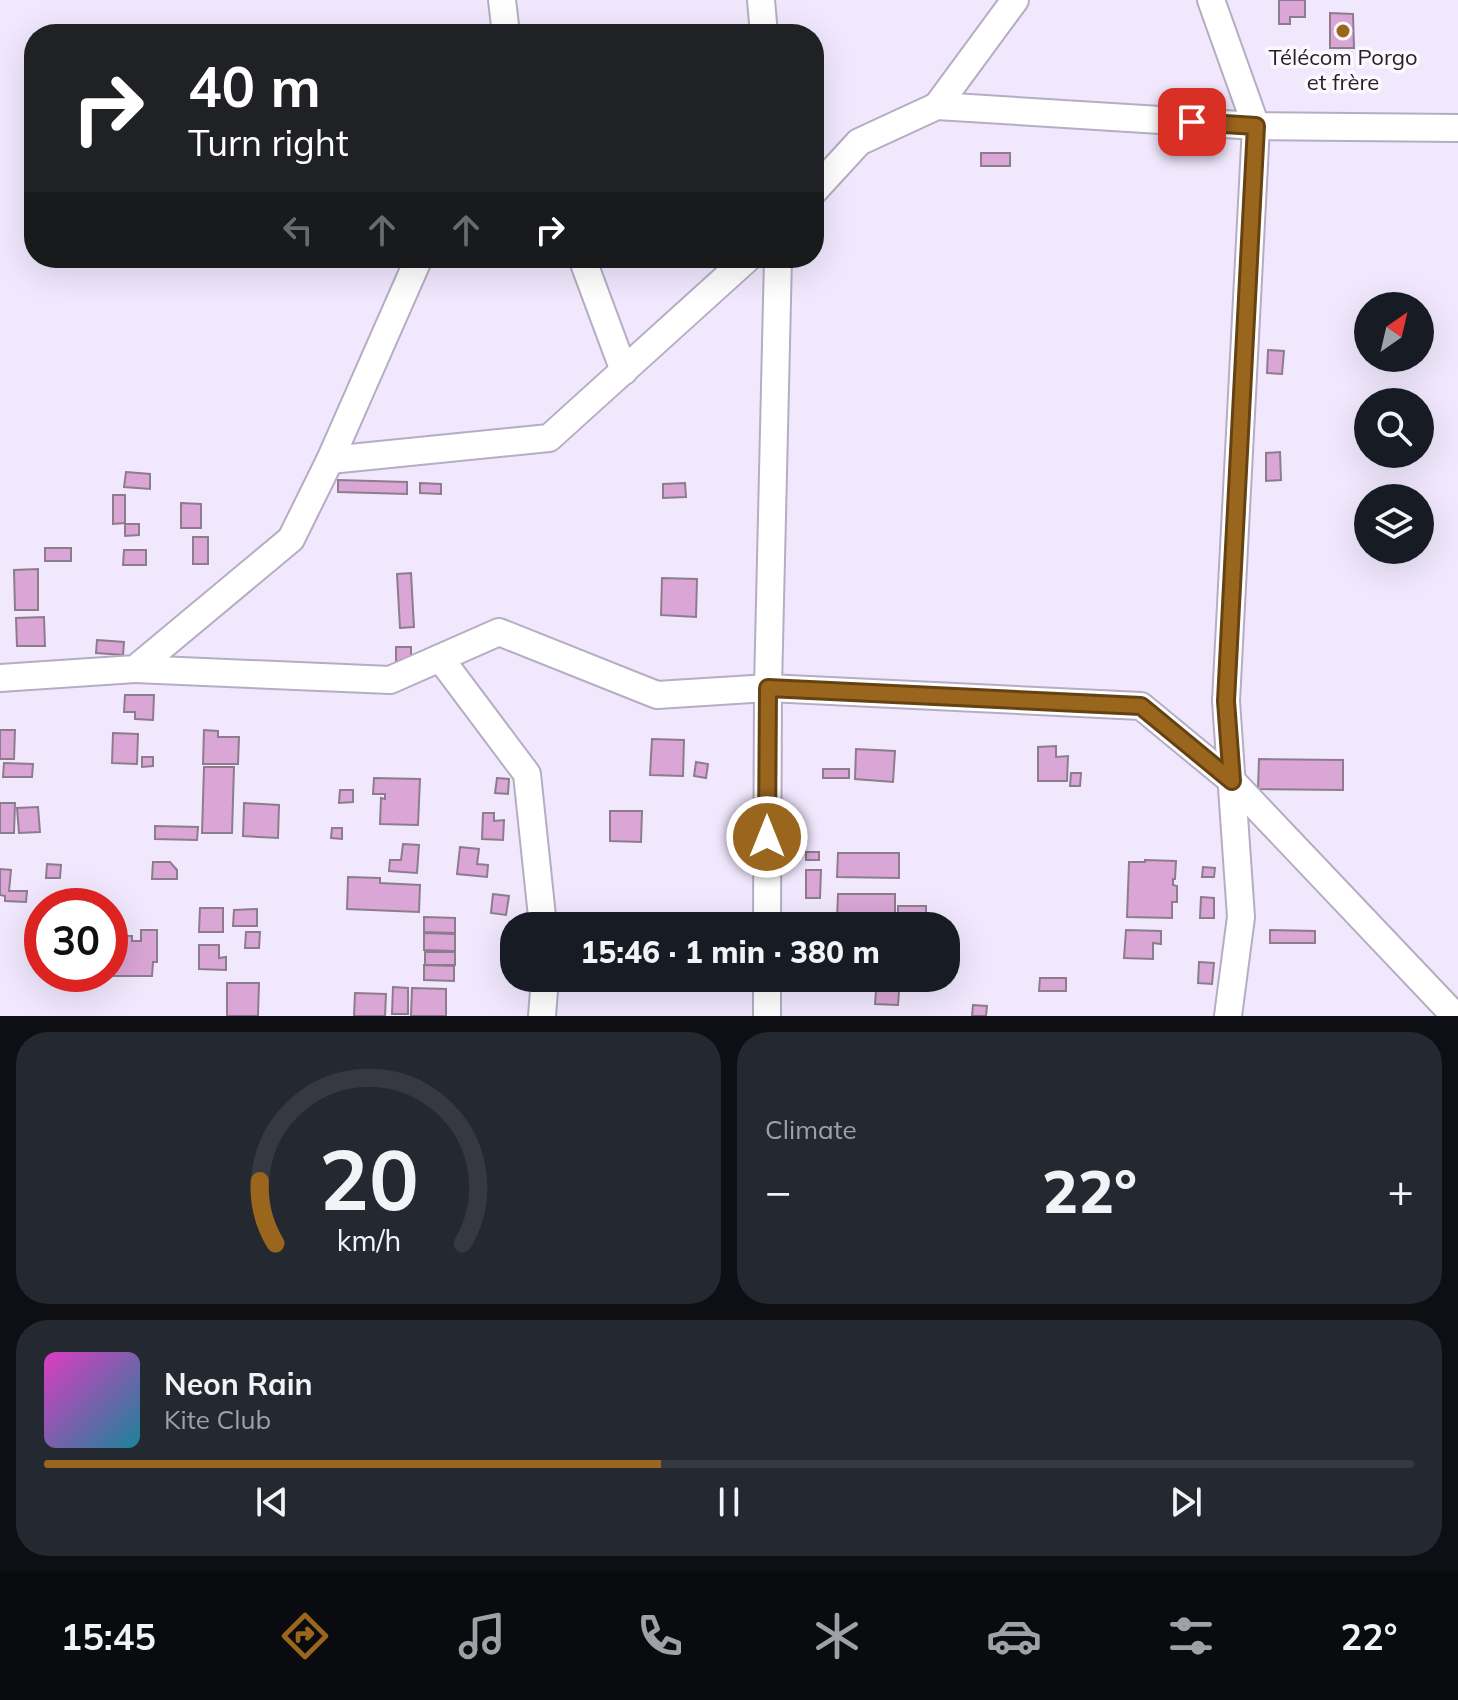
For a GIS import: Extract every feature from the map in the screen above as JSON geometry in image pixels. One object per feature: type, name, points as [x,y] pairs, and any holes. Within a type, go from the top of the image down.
[{"type":"street","points":[[502,0],[505,24]]},
{"type":"street","points":[[761,0],[763,24]]},
{"type":"street","points":[[937,106],[1015,0]]},
{"type":"street","points":[[1211,0],[1256,126],[1226,701],[1241,917],[1228,1016]]},
{"type":"street","points":[[824,180],[859,142],[937,106],[1256,126],[1458,128]]},
{"type":"street","points":[[135,669],[291,539],[330,460],[415,268]]},
{"type":"street","points":[[586,268],[624,371]]},
{"type":"street","points":[[330,460],[549,438],[737,268]]},
{"type":"street","points":[[767,912],[768,688],[778,268]]},
{"type":"street","points":[[0,678],[135,669],[390,680],[499,632],[657,695],[768,688],[1141,706],[1232,781],[1455,1016]]},
{"type":"street","points":[[440,658],[527,774],[542,912]]},
{"type":"street","points":[[542,1016],[544,992]]},
{"type":"street","points":[[767,992],[767,1016]]},
{"type":"building","points":[[1279,0],[1305,0],[1305,17],[1290,17],[1290,24],[1279,24]]},
{"type":"building","points":[[1330,13],[1353,14],[1354,48],[1330,48]]},
{"type":"building","points":[[981,153],[1010,153],[1010,166],[981,166]]},
{"type":"building","points":[[1268,350],[1284,351],[1282,374],[1267,373]]},
{"type":"building","points":[[1280,452],[1281,480],[1266,481],[1266,453]]},
{"type":"building","points":[[126,472],[150,474],[150,489],[124,487]]},
{"type":"building","points":[[338,480],[407,482],[407,494],[338,492]]},
{"type":"building","points":[[420,483],[441,484],[441,494],[420,493]]},
{"type":"building","points":[[685,483],[686,497],[663,498],[663,484]]},
{"type":"building","points":[[113,495],[125,495],[125,523],[113,524]]},
{"type":"building","points":[[181,503],[201,504],[201,528],[181,528]]},
{"type":"building","points":[[125,524],[139,524],[139,535],[125,536]]},
{"type":"building","points":[[193,537],[208,537],[208,564],[193,564]]},
{"type":"building","points":[[45,548],[71,548],[71,561],[45,561]]},
{"type":"building","points":[[124,550],[146,550],[146,565],[123,565]]},
{"type":"building","points":[[38,569],[38,610],[15,610],[14,570]]},
{"type":"building","points":[[411,573],[414,627],[400,628],[397,574]]},
{"type":"building","points":[[662,578],[697,579],[696,617],[661,615]]},
{"type":"building","points":[[44,617],[45,646],[17,646],[16,618]]},
{"type":"building","points":[[97,640],[124,642],[123,655],[96,653]]},
{"type":"building","points":[[396,647],[411,647],[411,661],[396,662]]},
{"type":"building","points":[[125,695],[154,695],[153,720],[135,719],[135,712],[124,712]]},
{"type":"building","points":[[0,730],[15,730],[14,759],[0,759]]},
{"type":"building","points":[[204,730],[218,731],[218,737],[239,737],[238,764],[203,764]]},
{"type":"building","points":[[113,733],[138,734],[137,764],[112,763]]},
{"type":"building","points":[[652,739],[684,740],[683,776],[650,775]]},
{"type":"building","points":[[1056,746],[1056,757],[1068,756],[1067,781],[1038,781],[1038,747]]},
{"type":"building","points":[[856,749],[895,751],[893,782],[855,779]]},
{"type":"building","points":[[142,757],[153,757],[153,766],[142,767]]},
{"type":"building","points":[[1259,759],[1343,760],[1343,790],[1258,789]]},
{"type":"building","points":[[696,762],[708,764],[706,778],[694,776]]},
{"type":"building","points":[[4,763],[33,764],[32,777],[3,777]]},
{"type":"building","points":[[204,767],[234,767],[232,833],[202,833]]},
{"type":"building","points":[[823,769],[849,769],[849,778],[823,778]]},
{"type":"building","points":[[1071,773],[1081,773],[1080,786],[1070,786]]},
{"type":"building","points":[[374,778],[420,779],[418,825],[380,824],[381,798],[385,799],[385,794],[373,794]]},
{"type":"building","points":[[497,778],[509,779],[508,794],[495,793]]},
{"type":"building","points":[[340,790],[353,790],[353,802],[339,803]]},
{"type":"building","points":[[0,803],[15,803],[14,833],[0,833]]},
{"type":"building","points":[[244,803],[279,805],[278,838],[243,836]]},
{"type":"building","points":[[38,807],[40,832],[19,833],[17,808]]},
{"type":"building","points":[[610,811],[642,811],[641,842],[610,841]]},
{"type":"building","points":[[483,813],[494,813],[494,821],[504,820],[503,840],[482,839]]},
{"type":"building","points":[[155,826],[198,827],[197,840],[155,839]]},
{"type":"building","points":[[332,828],[342,828],[342,839],[331,838]]},
{"type":"building","points":[[403,844],[419,845],[417,873],[389,871],[390,860],[401,860]]},
{"type":"building","points":[[460,847],[479,849],[477,864],[488,865],[487,877],[457,874]]},
{"type":"building","points":[[806,852],[819,852],[819,860],[806,860]]},
{"type":"building","points":[[838,853],[899,853],[899,878],[837,877]]},
{"type":"building","points":[[1176,861],[1173,885],[1177,886],[1177,902],[1172,902],[1172,918],[1127,917],[1129,862]]},
{"type":"building","points":[[153,862],[170,862],[177,870],[177,879],[152,879]]},
{"type":"building","points":[[47,864],[61,865],[60,878],[46,878]]},
{"type":"building","points":[[1203,867],[1215,868],[1214,877],[1202,877]]},
{"type":"building","points":[[0,869],[11,870],[9,891],[24,891],[24,902],[5,901],[5,896],[0,895]]},
{"type":"building","points":[[806,870],[821,870],[820,898],[806,898]]},
{"type":"building","points":[[348,877],[380,878],[380,883],[420,885],[419,912],[347,909]]},
{"type":"building","points":[[493,894],[509,896],[506,912],[491,913]]},
{"type":"building","points":[[838,894],[895,894],[895,912],[837,912]]},
{"type":"building","points":[[1201,897],[1214,898],[1214,918],[1200,918]]},
{"type":"building","points":[[898,906],[926,906],[926,912],[898,912]]},
{"type":"building","points":[[200,908],[223,908],[223,932],[199,932]]},
{"type":"building","points":[[257,909],[257,926],[233,926],[234,910]]},
{"type":"building","points":[[424,917],[455,918],[455,933],[424,932]]},
{"type":"building","points":[[141,930],[157,930],[157,962],[153,962],[152,976],[128,976],[128,936],[132,936],[132,941],[141,941]]},
{"type":"building","points":[[1126,930],[1161,931],[1161,944],[1153,943],[1153,959],[1124,958]]},
{"type":"building","points":[[1270,930],[1315,931],[1315,943],[1270,943]]},
{"type":"building","points":[[246,932],[260,932],[259,948],[245,948]]},
{"type":"building","points":[[424,933],[455,934],[455,951],[424,950]]},
{"type":"building","points":[[199,945],[219,945],[219,958],[226,957],[226,970],[199,969]]},
{"type":"building","points":[[425,952],[455,952],[455,965],[425,965]]},
{"type":"building","points":[[1199,962],[1214,963],[1212,984],[1198,983]]},
{"type":"building","points":[[424,965],[454,966],[454,981],[424,980]]},
{"type":"building","points":[[1040,978],[1066,978],[1066,991],[1039,991]]},
{"type":"building","points":[[227,983],[259,983],[258,1016],[227,1016]]},
{"type":"building","points":[[393,987],[408,988],[408,1014],[392,1014]]},
{"type":"building","points":[[412,988],[446,989],[446,1016],[411,1016]]},
{"type":"building","points":[[876,992],[899,992],[898,1005],[875,1004]]},
{"type":"building","points":[[355,993],[386,994],[385,1016],[354,1016]]},
{"type":"building","points":[[973,1005],[987,1006],[986,1016],[972,1016]]},
{"type":"place","name":"Télécom Porgo et frère","points":[[1343,31]]},
{"type":"route","points":[[767,837],[768,688],[1141,706],[1232,781],[1226,701],[1256,126],[1192,122]]}]
